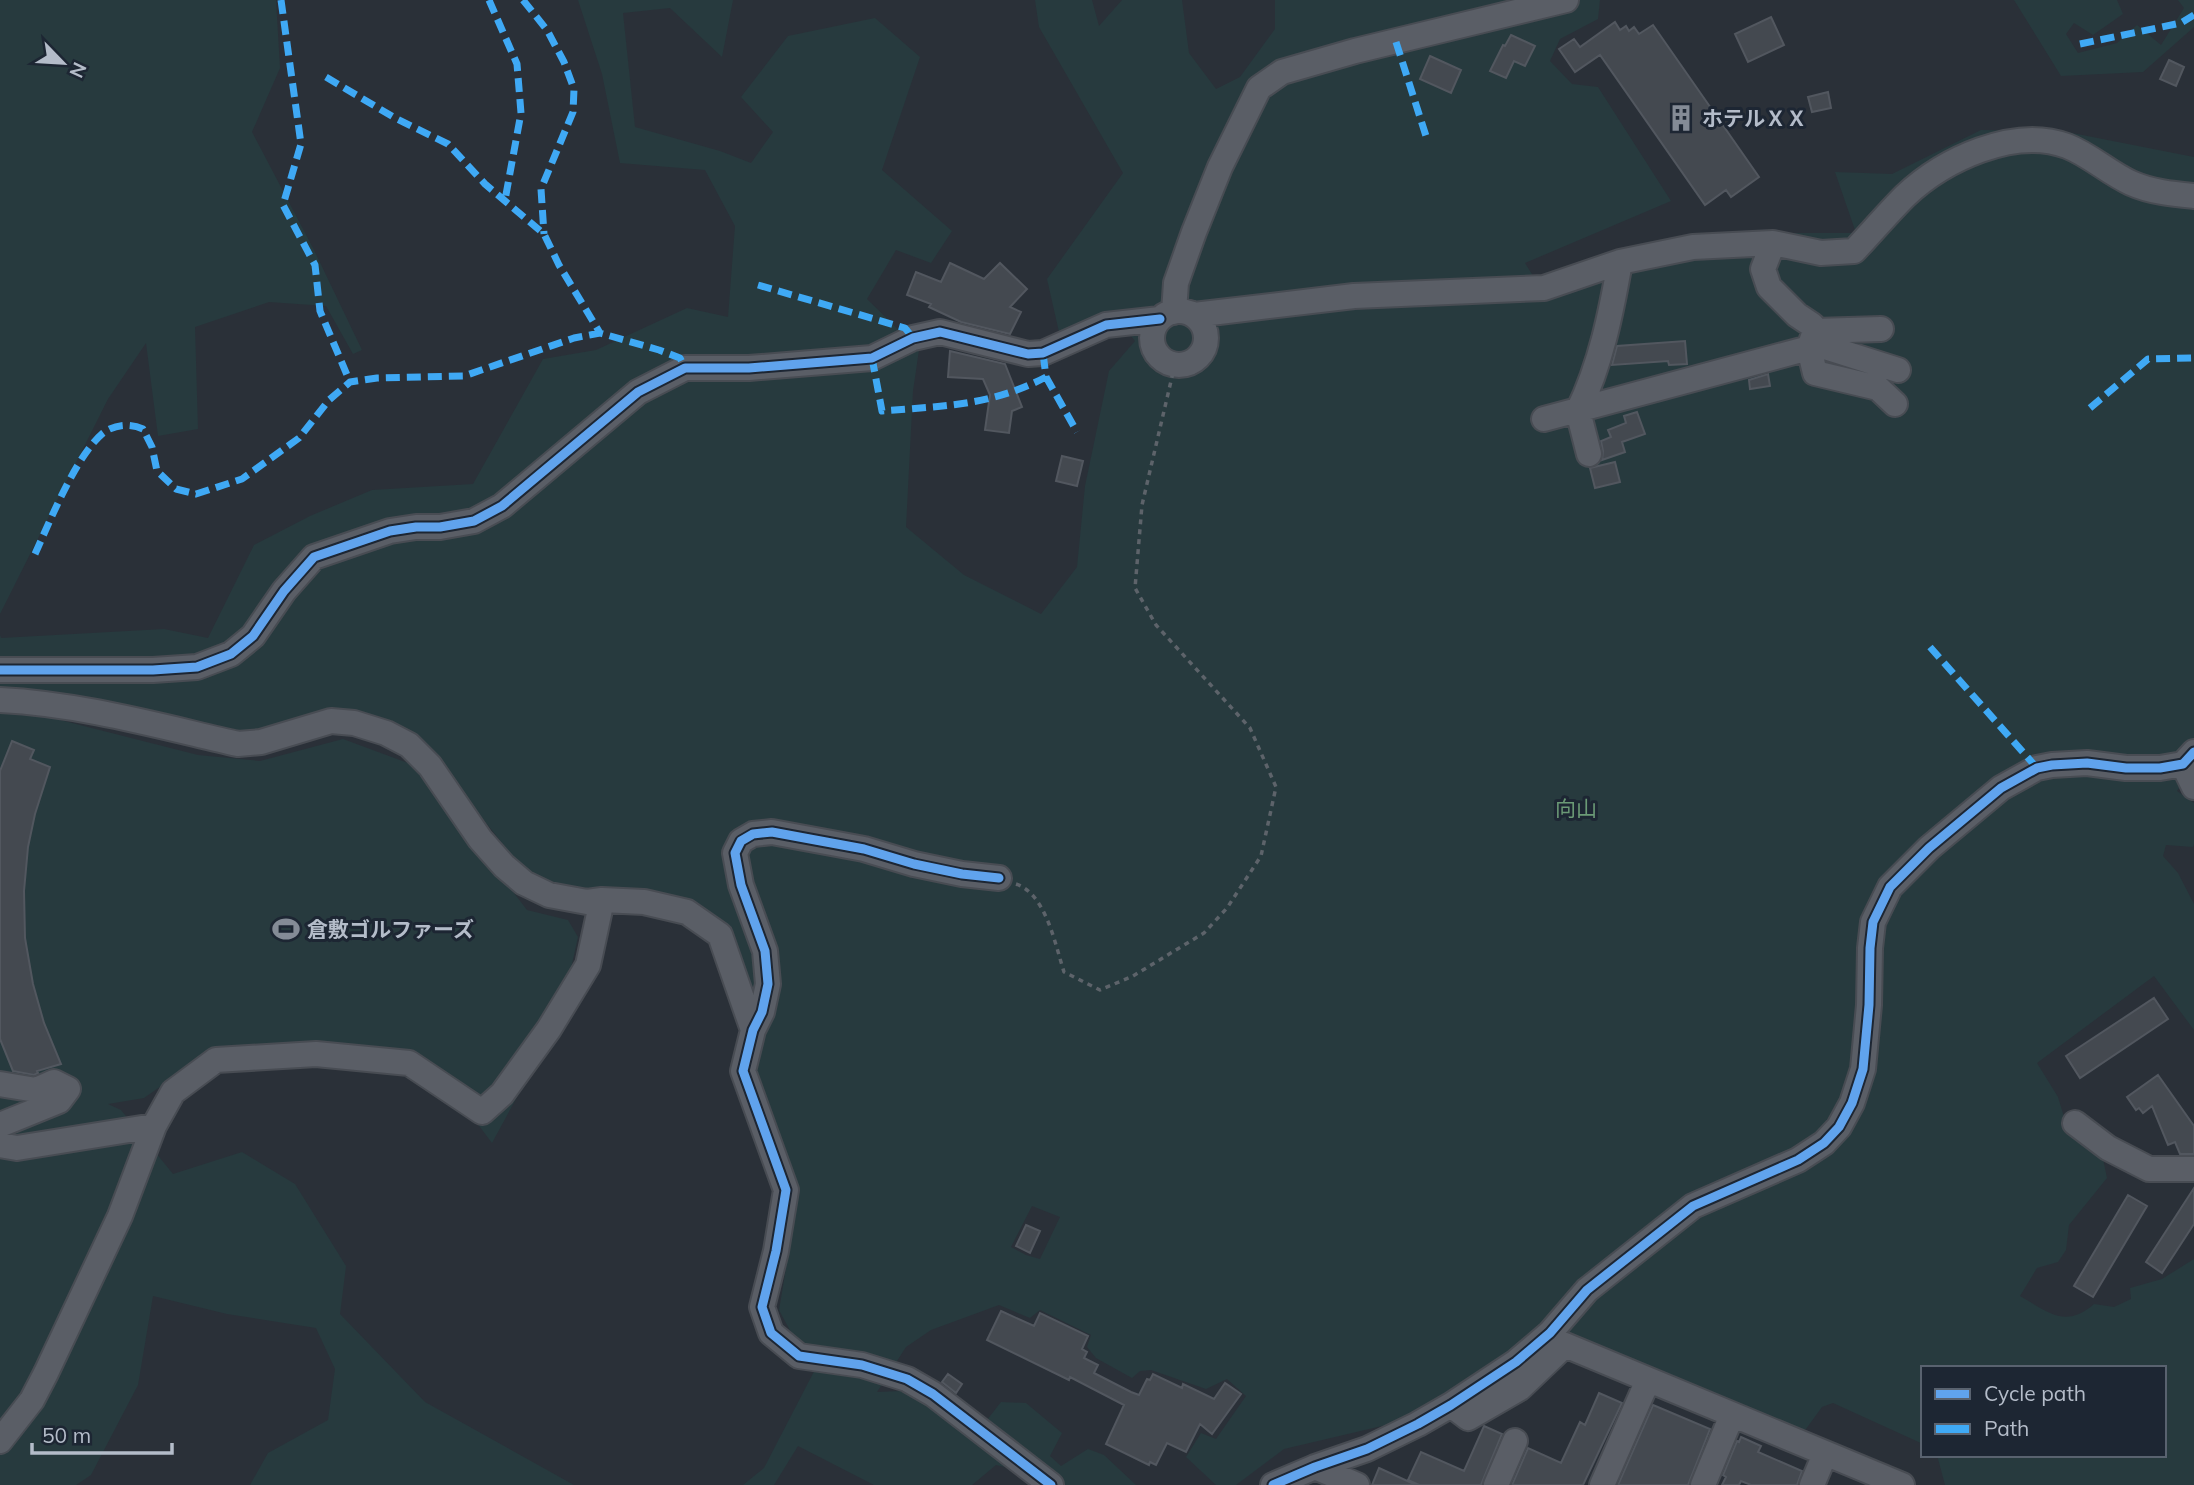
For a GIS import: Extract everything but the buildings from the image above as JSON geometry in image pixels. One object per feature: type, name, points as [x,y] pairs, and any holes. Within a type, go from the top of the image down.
[{"type":"street","points":[[1176,315],[1176,284],[1194,232],[1220,167],[1259,88],[1282,72],[1354,51],[1566,0]]},
{"type":"street","points":[[0,670],[153,670],[197,667],[231,654],[253,636],[284,591],[314,557],[390,531],[440,527],[484,516],[502,506],[638,392],[685,368],[749,368],[872,358],[913,338],[940,332],[1028,354],[1043,353],[1106,325],[1354,296],[1544,288],[1620,262],[1693,247],[1773,243],[1821,253],[1854,251],[1907,195],[1932,176],[1959,159],[1990,146],[2017,141],[2065,145],[2132,184],[2161,192],[2194,195]]},
{"type":"street","points":[[1773,243],[1763,269],[1769,287],[1797,315],[1812,325],[1815,373],[1878,388],[1895,404]]},
{"type":"street","points":[[1590,454],[1578,411],[1591,385],[1612,309],[1620,262]]},
{"type":"street","points":[[1176,315],[1201,323],[1205,332],[1206,342],[1202,352],[1185,364],[1167,362],[1155,350],[1153,334],[1176,315]]},
{"type":"street","points":[[1544,419],[1812,340],[1881,329]]},
{"type":"street","points":[[1812,340],[1822,346],[1898,370]]},
{"type":"street","points":[[0,700],[92,711],[238,744],[261,742],[331,722],[354,723],[386,733],[409,745],[430,766],[480,839],[504,866],[524,883],[549,895],[587,902],[644,902],[687,912],[720,935],[753,1030]]},
{"type":"street","points":[[1273,1485],[1367,1449],[1451,1405],[1516,1362],[1550,1333],[1587,1290],[1693,1206],[1798,1160],[1824,1143],[1839,1127],[1852,1103],[1863,1069],[1873,922],[1890,887],[1929,848],[2001,788],[2037,768],[2087,763],[2126,768],[2160,768],[2188,758],[2194,787]]},
{"type":"street","points":[[999,878],[962,874],[914,864],[864,849],[772,832],[753,834],[741,841],[735,853],[740,885],[765,951],[768,984],[743,1071],[786,1190],[776,1251],[762,1307],[771,1333],[799,1356],[862,1365],[906,1379],[933,1394],[1051,1485]]},
{"type":"street","points":[[0,1441],[32,1400],[47,1373],[120,1216],[154,1126],[173,1091],[216,1060],[316,1054],[409,1063],[482,1112],[502,1094],[549,1029],[588,965],[602,900]]},
{"type":"street","points":[[0,1084],[37,1090],[54,1082],[68,1089],[59,1101],[0,1125]]},
{"type":"street","points":[[2075,1123],[2108,1148],[2149,1169],[2194,1169]]},
{"type":"street","points":[[0,1145],[17,1148],[154,1126]]},
{"type":"street","points":[[1451,1405],[1468,1418],[1520,1388],[1565,1345],[1902,1485]]},
{"type":"street","points":[[1602,1485],[1648,1380]]},
{"type":"street","points":[[1703,1485],[1732,1415]]},
{"type":"street","points":[[1496,1485],[1515,1441]]},
{"type":"street","points":[[1812,1485],[1825,1454]]},
{"type":"street","points":[[1315,1467],[1357,1485]]},
{"type":"path","points":[[999,878],[1025,887],[1041,904],[1064,972],[1100,990],[1133,976],[1204,933],[1227,908],[1261,856],[1276,787],[1250,728],[1156,625],[1135,588],[1142,505],[1175,364]]},
{"type":"green space","points":[[0,0],[276,0],[280,68],[252,132],[314,250],[362,350],[353,354],[326,306],[269,302],[195,327],[198,429],[158,436],[146,343],[108,399],[0,614]]},
{"type":"green space","name":"向山","points":[[578,0],[733,0],[722,57],[670,8],[623,13],[635,127],[720,151],[751,163],[773,132],[741,97],[788,36],[875,18],[920,57],[882,170],[952,231],[931,263],[896,250],[867,299],[919,350],[913,391],[906,527],[964,575],[1041,614],[1077,567],[1085,486],[1109,371],[1135,341],[1114,314],[1059,332],[1047,279],[1123,173],[1039,27],[1035,0],[1092,0],[1099,26],[1122,0],[1182,0],[1189,53],[1216,89],[1240,77],[1275,29],[1275,0],[1600,0],[1598,19],[1560,39],[1550,61],[1572,84],[1598,87],[1671,201],[1525,263],[1538,284],[1677,239],[1856,233],[1835,172],[1892,174],[1981,130],[2062,131],[2194,157],[2194,766],[2177,791],[2194,803],[2194,844],[2193,847],[2166,845],[2163,856],[2178,873],[2194,904],[2194,1030],[2154,976],[2037,1063],[2058,1097],[2068,1130],[2102,1154],[2107,1178],[2069,1225],[2066,1250],[2058,1262],[2037,1268],[2020,1296],[2048,1312],[2066,1317],[2075,1316],[2094,1304],[2114,1307],[2131,1299],[2130,1288],[2162,1279],[2194,1259],[2194,1485],[1945,1485],[1938,1457],[2166,1457],[2166,1366],[1921,1366],[1921,1443],[1833,1403],[1822,1407],[1806,1429],[1793,1430],[1543,1332],[1420,1417],[1284,1449],[1236,1485],[1216,1485],[1186,1457],[1201,1433],[1216,1439],[1246,1396],[1227,1379],[1206,1389],[1151,1370],[1140,1371],[1132,1378],[1096,1358],[1087,1347],[1091,1335],[1040,1310],[1030,1318],[999,1305],[931,1330],[906,1347],[877,1392],[901,1391],[956,1422],[987,1420],[1001,1402],[1026,1403],[1062,1433],[1050,1456],[1061,1466],[1088,1449],[1104,1455],[1136,1485],[1034,1485],[1014,1469],[996,1465],[972,1485],[874,1485],[798,1446],[774,1485],[743,1485],[764,1468],[822,1356],[793,1336],[779,1310],[798,1196],[751,1072],[725,934],[560,887],[522,868],[443,769],[391,728],[260,736],[0,696],[0,635],[1,638],[164,629],[208,638],[254,545],[310,516],[372,490],[473,484],[543,359],[596,350],[687,308],[728,317],[735,226],[705,170],[620,163],[602,74]],"holes":[[[1032,1206],[1060,1217],[1040,1259],[1011,1247]]]},
{"type":"green space","points":[[2014,0],[2117,0],[2123,14],[2093,35],[2074,23],[2066,34],[2078,53],[2117,43],[2137,25],[2161,45],[2184,8],[2178,0],[2194,0],[2194,27],[2143,72],[2061,76]]},
{"type":"green space","name":"倉敷ゴルファーズ","points":[[5,706],[198,755],[260,761],[343,739],[416,766],[527,910],[568,920],[578,937],[560,1018],[492,1143],[444,1079],[414,1057],[217,1047],[144,1098],[108,1104],[121,1110],[173,1174],[242,1152],[295,1184],[346,1266],[340,1314],[425,1402],[574,1485],[250,1485],[268,1453],[328,1420],[335,1369],[316,1328],[227,1314],[153,1296],[138,1385],[91,1475],[76,1485],[0,1485],[0,707]]},
{"type":"marked path","points":[[281,0],[301,144],[283,205],[315,265],[320,311],[350,382]]},
{"type":"marked path","points":[[489,0],[517,64],[521,113],[505,200]]},
{"type":"marked path","points":[[523,0],[547,30],[564,62],[574,89],[573,112],[541,189],[544,234]]},
{"type":"marked path","points":[[2080,44],[2181,23],[2194,15]]},
{"type":"marked path","points":[[1396,42],[1426,136]]},
{"type":"marked path","points":[[326,77],[395,118],[448,144],[485,184],[544,234],[559,265],[600,333]]},
{"type":"marked path","points":[[758,285],[905,328],[913,338]]},
{"type":"marked path","points":[[35,554],[64,490],[83,457],[102,434],[117,426],[127,425],[143,429],[152,447],[157,471],[176,489],[196,494],[242,479],[299,438],[329,400],[350,382],[377,378],[464,376],[574,338],[600,333],[680,358],[685,368]]},
{"type":"marked path","points":[[872,358],[882,411],[966,403],[1026,387],[1046,377],[1043,353]]},
{"type":"marked path","points":[[2090,408],[2148,359],[2194,358]]},
{"type":"marked path","points":[[1046,377],[1077,432]]},
{"type":"marked path","points":[[1930,647],[2037,768]]},
{"type":"cycle path","points":[[0,670],[153,670],[197,667],[231,654],[253,636],[284,591],[314,557],[390,531],[474,521],[502,506],[638,392],[685,368],[749,368],[872,358],[913,338],[940,332],[1028,354],[1043,353],[1106,325],[1160,319]]},
{"type":"cycle path","points":[[1273,1485],[1367,1449],[1451,1405],[1516,1362],[1550,1333],[1587,1290],[1693,1206],[1798,1160],[1824,1143],[1839,1127],[1852,1103],[1863,1069],[1873,922],[1890,887],[1929,848],[2001,788],[2037,768],[2052,765],[2087,763],[2126,768],[2160,768],[2183,764],[2194,752]]},
{"type":"cycle path","points":[[999,878],[962,874],[914,864],[864,849],[772,832],[753,834],[741,841],[735,853],[741,885],[765,951],[768,984],[743,1071],[786,1190],[776,1251],[762,1307],[771,1333],[799,1356],[862,1365],[907,1379],[933,1394],[1051,1485]]},
{"type":"place","name":"ホテルＸＸ","points":[[1681,118]]},
{"type":"place","name":"倉敷ゴルファーズ","points":[[286,929]]}]
